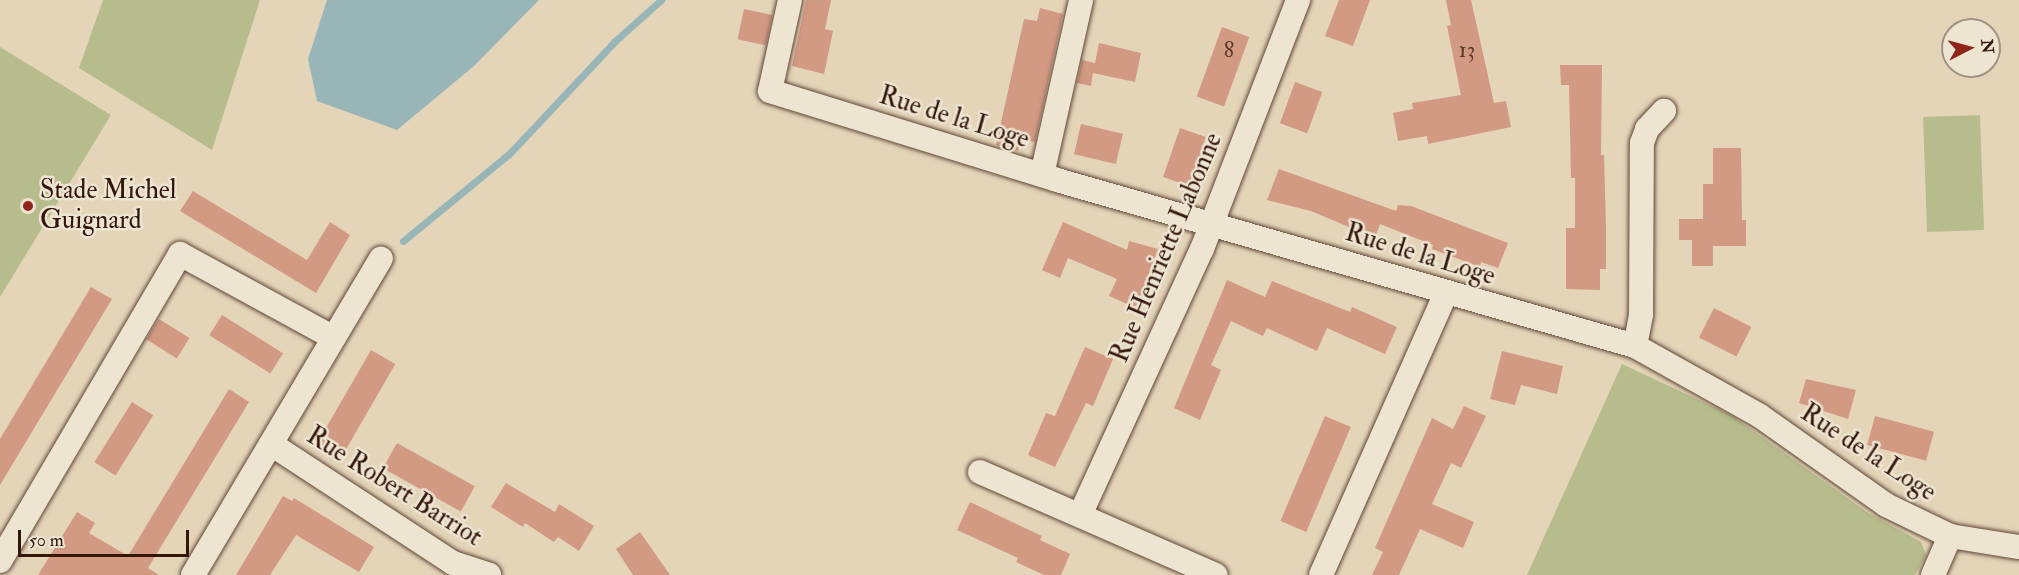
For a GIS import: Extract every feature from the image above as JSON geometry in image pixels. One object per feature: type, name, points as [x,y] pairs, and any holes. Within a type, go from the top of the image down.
[{"type":"street","name":"Rue de la Loge","points":[[790,0],[770,91],[1042,175],[1635,346],[1760,416],[1886,505],[1950,536],[2019,547]]},
{"type":"street","points":[[1042,175],[1081,0]]},
{"type":"street","name":"Rue Henriette Labonne","points":[[1080,515],[1213,223],[1298,0]]},
{"type":"street","points":[[1635,346],[1641,315],[1642,143],[1647,129],[1664,111]]},
{"type":"street","points":[[0,561],[180,254],[334,338]]},
{"type":"street","points":[[193,575],[381,258]]},
{"type":"street","points":[[1321,575],[1446,293]]},
{"type":"street","name":"Rue Robert Barriot","points":[[271,444],[453,563],[489,575]]},
{"type":"street","points":[[980,472],[1216,575]]},
{"type":"street","points":[[1933,575],[1950,536]]},
{"type":"green space","points":[[103,0],[260,0],[212,150],[79,68]]},
{"type":"green space","name":"Stade Michel Guignard","points":[[0,47],[111,115],[0,297]]},
{"type":"green space","points":[[1980,115],[1984,230],[1927,232],[1923,117]]},
{"type":"green space","points":[[1622,364],[1731,415],[1867,512],[1921,542],[1926,555],[1915,575],[1527,575]]},
{"type":"water","points":[[327,0],[539,0],[474,66],[397,130],[317,101],[308,59]]},
{"type":"building","points":[[806,0],[831,0],[825,29],[833,31],[824,74],[792,66]]},
{"type":"building","points":[[1339,0],[1370,0],[1353,46],[1325,36]]},
{"type":"building","points":[[1446,0],[1471,0],[1494,103],[1506,101],[1511,127],[1428,144],[1427,136],[1398,141],[1393,113],[1413,109],[1412,103],[1461,95],[1447,26],[1451,25]]},
{"type":"building","points":[[1040,8],[1063,14],[1035,142],[1021,139],[1018,151],[996,145],[1024,19],[1037,21]]},
{"type":"building","points":[[744,9],[772,15],[766,45],[738,39]]},
{"type":"building","points":[[1222,27],[1249,37],[1224,106],[1197,97]]},
{"type":"building","points":[[1099,43],[1141,53],[1135,82],[1093,73],[1091,86],[1077,83],[1082,60],[1095,63]]},
{"type":"building","points":[[1560,65],[1602,65],[1601,155],[1604,155],[1606,269],[1600,269],[1600,290],[1566,289],[1566,228],[1575,228],[1575,178],[1571,178],[1569,85],[1561,85]]},
{"type":"building","points":[[1295,82],[1322,92],[1307,133],[1280,123]]},
{"type":"building","points":[[1081,124],[1123,134],[1116,164],[1074,154]]},
{"type":"building","points":[[1180,128],[1206,137],[1202,147],[1206,149],[1192,187],[1163,177]]},
{"type":"building","points":[[1713,148],[1741,148],[1742,220],[1746,220],[1746,246],[1713,246],[1713,266],[1692,266],[1692,240],[1679,240],[1679,219],[1703,219],[1703,184],[1713,184]]},
{"type":"building","points":[[1279,169],[1396,211],[1398,205],[1411,206],[1508,243],[1498,268],[1481,262],[1480,267],[1432,249],[1433,245],[1380,224],[1375,238],[1311,211],[1267,200]]},
{"type":"building","points":[[193,191],[307,260],[330,222],[350,235],[316,293],[180,211]]},
{"type":"building","points":[[1063,222],[1127,250],[1129,241],[1158,249],[1136,308],[1109,296],[1117,279],[1068,258],[1060,278],[1042,270]]},
{"type":"building","points":[[1227,280],[1265,297],[1272,281],[1350,312],[1352,307],[1397,327],[1385,354],[1327,328],[1317,351],[1267,328],[1263,336],[1231,321],[1211,365],[1221,370],[1200,420],[1174,408]]},
{"type":"building","points":[[91,287],[112,299],[0,485],[0,439]]},
{"type":"building","points":[[1714,308],[1751,327],[1736,356],[1699,337]]},
{"type":"building","points":[[222,315],[283,353],[270,374],[209,335]]},
{"type":"building","points":[[159,319],[190,338],[177,358],[146,339]]},
{"type":"building","points":[[1085,347],[1113,359],[1093,406],[1086,403],[1055,467],[1028,455],[1046,413],[1055,416]]},
{"type":"building","points":[[371,350],[395,364],[342,457],[318,443]]},
{"type":"building","points":[[1502,351],[1563,366],[1557,394],[1521,385],[1515,405],[1490,399]]},
{"type":"building","points":[[1806,379],[1856,390],[1848,419],[1799,403]]},
{"type":"building","points":[[229,389],[249,402],[148,568],[159,575],[38,575],[77,512],[95,523],[89,533],[128,556]]},
{"type":"building","points":[[132,402],[153,415],[116,475],[94,462]]},
{"type":"building","points":[[1464,406],[1486,416],[1461,468],[1451,463],[1432,504],[1474,522],[1463,548],[1420,529],[1399,575],[1372,575],[1383,552],[1375,548],[1432,418],[1453,429]]},
{"type":"building","points":[[1325,416],[1351,427],[1306,532],[1280,521]]},
{"type":"building","points":[[1875,416],[1934,432],[1926,461],[1867,445]]},
{"type":"building","points":[[397,443],[475,486],[461,512],[383,468]]},
{"type":"building","points":[[506,483],[555,512],[559,504],[594,526],[579,551],[558,537],[554,542],[525,523],[523,527],[491,507]]},
{"type":"building","points":[[283,496],[292,501],[294,498],[374,547],[359,572],[296,535],[270,575],[236,575]]},
{"type":"building","points":[[970,502],[1042,536],[1040,540],[1070,554],[1061,575],[1044,575],[1016,562],[1018,558],[957,530]]},
{"type":"building","points":[[640,532],[670,575],[633,575],[616,549]]},
{"type":"waterway","points":[[403,241],[509,154],[615,41],[661,0]]},
{"type":"place","name":"Stade Michel Guignard","points":[[28,206]]}]
